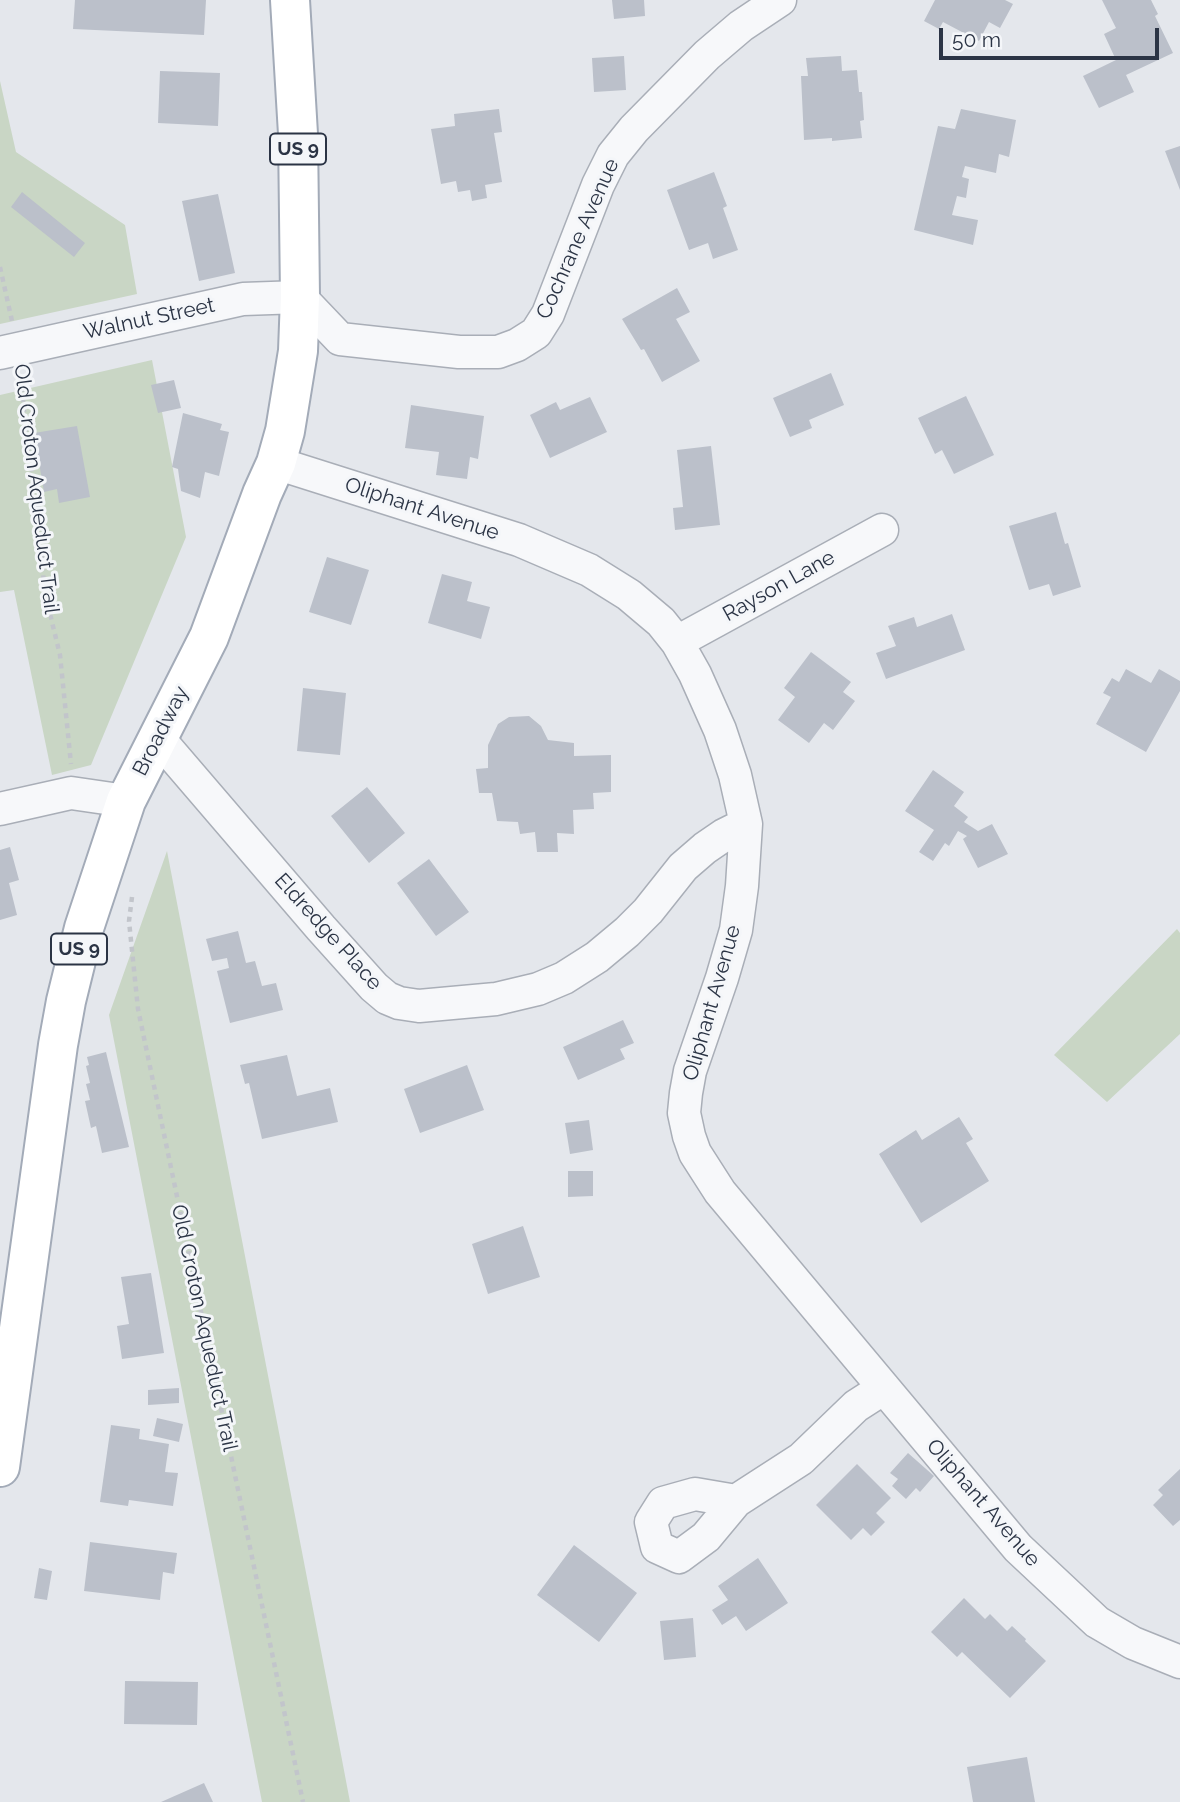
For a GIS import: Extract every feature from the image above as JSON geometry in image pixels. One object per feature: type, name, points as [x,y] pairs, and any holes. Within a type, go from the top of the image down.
[{"type":"main road","name":"Broadway","points":[[0,1467],[62,1023],[84,928],[126,801],[209,637],[276,463],[285,432],[298,351],[300,297],[298,134],[290,0]]},
{"type":"street","name":"Cochrane Avenue","points":[[300,297],[340,339],[459,352],[498,352],[517,345],[536,333],[548,314],[598,185],[613,155],[707,55],[741,26],[780,0]]},
{"type":"street","name":"Walnut Street","points":[[9,351],[243,299],[300,297]]},
{"type":"street","name":"Oliphant Avenue","points":[[276,463],[519,540],[589,570],[629,595],[661,622],[677,642],[695,674],[720,730],[735,775],[746,824],[736,930],[690,1070],[686,1093],[684,1113],[695,1153],[720,1192],[1018,1548],[1097,1622],[1133,1643],[1180,1662]]},
{"type":"street","name":"Rayson Lane","points":[[677,642],[882,530]]},
{"type":"street","name":"Eldredge Place","points":[[158,738],[374,987],[387,998],[419,1006],[496,999],[538,989],[564,978],[597,957],[627,932],[648,911],[683,867],[723,835],[746,824]]},
{"type":"street","points":[[0,809],[71,793],[126,801]]},
{"type":"street","points":[[736,1501],[801,1459],[856,1406],[884,1388]]},
{"type":"path","name":"Old Croton Aqueduct Trail","points":[[0,267],[9,351],[40,516],[44,589],[60,655],[72,766],[79,794]]},
{"type":"path","name":"Old Croton Aqueduct Trail","points":[[134,887],[129,921],[138,1009],[303,1802]]},
{"type":"green space","points":[[0,81],[16,152],[125,225],[137,294],[0,324]]},
{"type":"green space","points":[[152,360],[186,537],[91,765],[52,775],[14,590],[0,592],[0,395]]},
{"type":"green space","points":[[167,851],[350,1802],[262,1802],[109,1015]]},
{"type":"green space","points":[[1177,929],[1180,933],[1180,1034],[1107,1102],[1054,1055]]},
{"type":"building","points":[[75,0],[206,0],[204,35],[73,29]]},
{"type":"building","points":[[612,0],[644,0],[645,16],[614,19]]},
{"type":"building","points":[[935,0],[1005,0],[1013,4],[1000,28],[989,22],[979,41],[943,22],[939,29],[924,21]]},
{"type":"building","points":[[1102,0],[1151,0],[1158,14],[1155,16],[1173,53],[1126,75],[1134,92],[1099,108],[1083,76],[1116,60],[1104,34],[1116,28]]},
{"type":"building","points":[[624,56],[626,90],[594,92],[592,58]]},
{"type":"building","points":[[841,56],[842,71],[857,70],[859,92],[862,92],[862,138],[804,140],[801,76],[808,76],[806,58]]},
{"type":"building","points":[[160,71],[220,73],[218,126],[158,123]]},
{"type":"building","points":[[499,109],[502,132],[494,133],[502,182],[485,185],[487,198],[472,201],[470,190],[458,192],[456,181],[441,184],[431,129],[455,126],[454,114]]},
{"type":"building","points":[[961,109],[1016,120],[1009,157],[999,154],[996,173],[965,166],[962,177],[969,179],[966,198],[957,196],[952,215],[978,220],[973,245],[914,230],[938,126],[955,129]]},
{"type":"building","points":[[1180,146],[1180,190],[1165,151]]},
{"type":"building","points":[[714,172],[727,206],[723,208],[738,250],[713,259],[708,243],[689,250],[667,190]]},
{"type":"building","points":[[22,192],[85,243],[74,257],[11,207]]},
{"type":"building","points":[[218,194],[235,273],[199,281],[182,201]]},
{"type":"building","points":[[677,288],[690,312],[676,319],[700,361],[662,382],[644,349],[641,350],[622,319]]},
{"type":"building","points":[[831,373],[844,405],[809,420],[812,428],[790,437],[773,398]]},
{"type":"building","points":[[174,380],[181,408],[158,413],[151,385]]},
{"type":"building","points":[[966,396],[994,455],[954,474],[942,450],[935,454],[918,418]]},
{"type":"building","points":[[590,397],[607,432],[550,458],[530,415],[556,402],[560,410]]},
{"type":"building","points":[[411,405],[484,416],[478,459],[470,457],[467,479],[436,475],[439,452],[405,448]]},
{"type":"building","points":[[183,413],[222,424],[220,430],[229,432],[219,476],[205,472],[200,498],[181,491],[178,469],[172,467]]},
{"type":"building","points":[[77,426],[90,497],[59,503],[57,489],[44,492],[34,433]]},
{"type":"building","points":[[711,446],[720,525],[675,530],[673,508],[683,507],[677,450]]},
{"type":"building","points":[[1056,512],[1081,587],[1053,596],[1049,584],[1029,590],[1009,526]]},
{"type":"building","points":[[327,557],[369,570],[351,625],[309,612]]},
{"type":"building","points":[[442,574],[472,582],[467,601],[490,607],[481,639],[428,623]]},
{"type":"building","points":[[952,614],[965,650],[886,679],[876,653],[896,646],[888,626],[914,617],[917,627]]},
{"type":"building","points":[[811,652],[851,682],[843,692],[855,701],[833,730],[824,723],[809,743],[778,720],[795,697],[784,688]]},
{"type":"building","points":[[1126,669],[1151,683],[1159,669],[1180,681],[1180,691],[1146,752],[1096,724],[1111,697],[1103,693],[1112,678],[1119,682]]},
{"type":"building","points":[[303,688],[346,693],[340,755],[297,751]]},
{"type":"building","points":[[529,716],[541,726],[548,740],[574,743],[574,756],[611,755],[611,792],[593,793],[594,809],[573,810],[574,834],[557,833],[558,852],[537,852],[535,832],[520,834],[518,822],[497,821],[492,793],[479,793],[476,769],[488,768],[488,745],[498,724],[509,717]]},
{"type":"building","points":[[933,770],[964,792],[954,806],[968,817],[964,822],[978,831],[992,824],[1008,854],[978,868],[963,839],[967,836],[958,831],[949,846],[945,843],[933,861],[919,852],[934,830],[905,811]]},
{"type":"building","points":[[367,787],[405,833],[369,863],[331,816]]},
{"type":"building","points":[[10,847],[19,880],[9,883],[17,915],[0,920],[0,850]]},
{"type":"building","points":[[429,859],[469,912],[436,936],[397,883]]},
{"type":"building","points":[[238,931],[246,963],[255,961],[262,986],[276,983],[283,1010],[230,1023],[217,971],[229,968],[227,958],[212,961],[206,939]]},
{"type":"building","points":[[623,1020],[634,1043],[620,1049],[625,1059],[578,1080],[563,1047]]},
{"type":"building","points":[[106,1052],[129,1147],[102,1153],[96,1126],[91,1128],[85,1101],[90,1100],[86,1084],[90,1083],[86,1066],[89,1065],[87,1057]]},
{"type":"building","points":[[287,1055],[297,1096],[330,1088],[338,1122],[262,1139],[249,1083],[245,1084],[240,1065]]},
{"type":"building","points":[[467,1065],[484,1110],[420,1133],[404,1089]]},
{"type":"building","points":[[959,1117],[973,1139],[966,1143],[989,1181],[921,1223],[879,1154],[916,1130],[922,1140]]},
{"type":"building","points":[[589,1120],[593,1150],[570,1154],[565,1123]]},
{"type":"building","points":[[568,1171],[593,1171],[593,1196],[568,1197]]},
{"type":"building","points":[[523,1226],[540,1277],[488,1294],[472,1244]]},
{"type":"building","points":[[151,1273],[164,1353],[122,1359],[117,1326],[129,1324],[121,1277]]},
{"type":"building","points":[[179,1388],[179,1403],[148,1405],[148,1390]]},
{"type":"building","points":[[157,1418],[183,1424],[179,1442],[153,1436]]},
{"type":"building","points":[[111,1425],[140,1429],[139,1439],[169,1444],[165,1472],[178,1473],[173,1506],[129,1500],[128,1506],[100,1502]]},
{"type":"building","points":[[908,1453],[934,1476],[920,1492],[916,1488],[906,1499],[892,1486],[898,1479],[890,1473]]},
{"type":"building","points":[[857,1464],[891,1498],[876,1513],[885,1522],[871,1536],[863,1528],[851,1540],[816,1505]]},
{"type":"building","points":[[1180,1469],[1180,1520],[1173,1526],[1153,1505],[1163,1495],[1158,1490]]},
{"type":"building","points":[[90,1542],[177,1553],[174,1574],[163,1572],[160,1600],[84,1591]]},
{"type":"building","points":[[574,1545],[637,1593],[599,1642],[537,1595]]},
{"type":"building","points":[[758,1558],[788,1603],[746,1631],[736,1616],[722,1625],[712,1610],[728,1600],[718,1586]]},
{"type":"building","points":[[39,1568],[52,1571],[47,1600],[34,1598]]},
{"type":"building","points":[[964,1598],[985,1619],[990,1614],[1007,1631],[1012,1626],[1046,1661],[1010,1698],[962,1652],[957,1657],[931,1632]]},
{"type":"building","points":[[693,1618],[696,1657],[664,1660],[660,1621]]},
{"type":"building","points":[[125,1681],[198,1682],[197,1725],[124,1724]]},
{"type":"building","points":[[1027,1757],[1035,1802],[973,1802],[967,1767]]},
{"type":"building","points":[[204,1783],[213,1802],[161,1802]]}]
